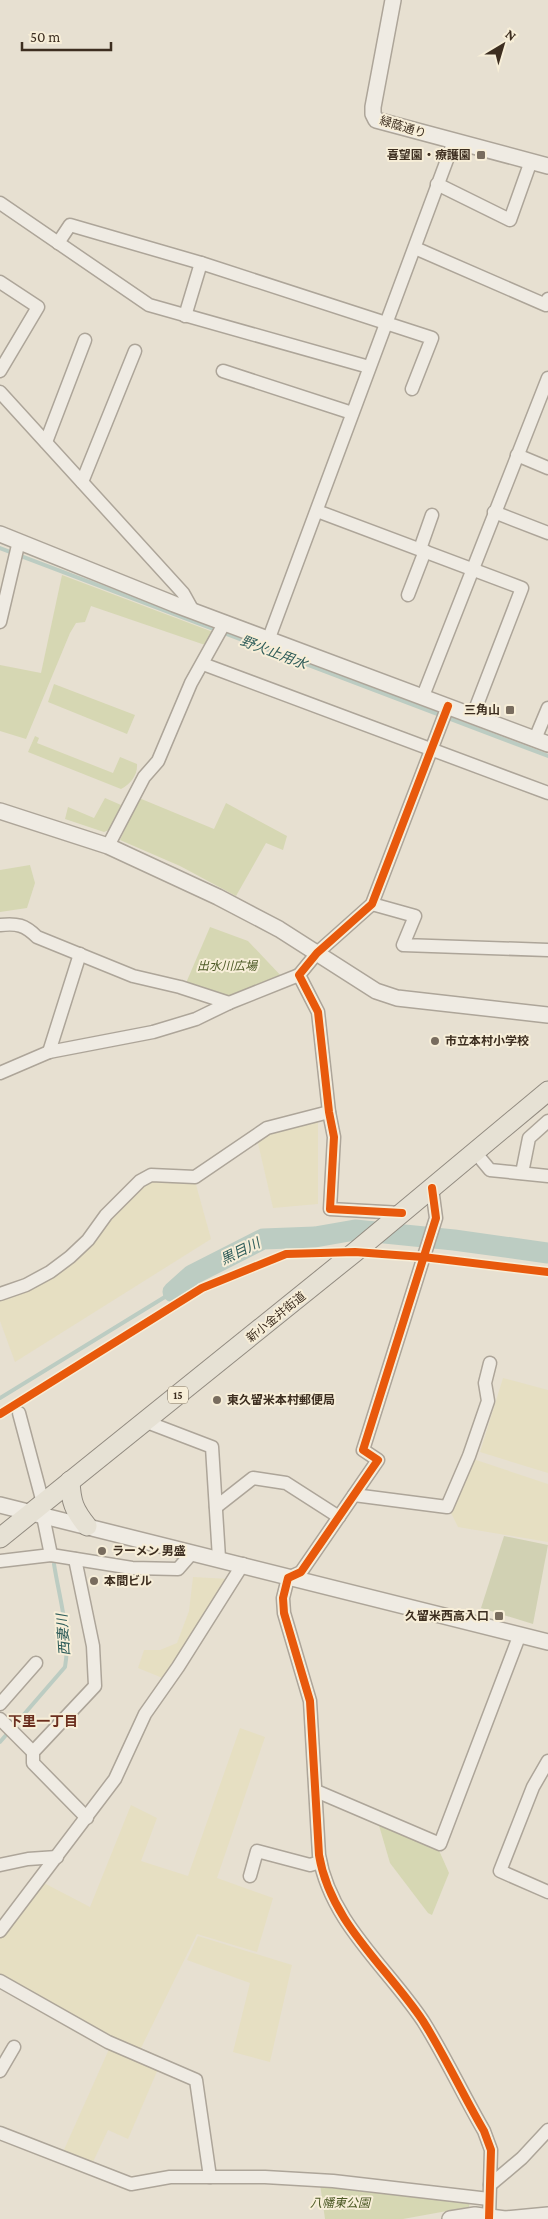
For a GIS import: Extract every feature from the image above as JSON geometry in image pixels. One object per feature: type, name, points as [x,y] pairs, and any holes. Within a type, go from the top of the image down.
[{"type":"main road","name":"新小金井街道","points":[[0,1538],[39,1510],[70,1481],[355,1252],[548,1091]]},
{"type":"main road","points":[[70,1481],[71,1501],[76,1512],[87,1526]]},
{"type":"street","name":"緑蔭通り","points":[[393,0],[373,114],[376,120],[548,166]]},
{"type":"street","points":[[269,638],[454,140]]},
{"type":"street","points":[[438,184],[510,220],[531,161]]},
{"type":"street","points":[[0,203],[149,305],[369,367]]},
{"type":"street","points":[[58,243],[70,225],[200,263],[432,338],[412,389]]},
{"type":"street","points":[[415,248],[546,305],[548,299]]},
{"type":"street","points":[[185,316],[200,263]]},
{"type":"street","points":[[0,282],[38,307],[0,370]]},
{"type":"street","points":[[46,442],[85,340]]},
{"type":"street","points":[[82,482],[135,351]]},
{"type":"street","points":[[223,371],[352,413]]},
{"type":"street","points":[[423,696],[517,455],[543,405],[548,378]]},
{"type":"street","points":[[0,392],[183,593],[194,611]]},
{"type":"street","points":[[517,455],[548,468]]},
{"type":"street","points":[[317,511],[522,588],[473,715]]},
{"type":"street","points":[[494,512],[548,533]]},
{"type":"street","points":[[408,595],[432,515]]},
{"type":"street","points":[[0,534],[17,550],[194,611],[222,627],[269,638],[423,696],[446,712],[473,715],[541,741],[548,708]]},
{"type":"street","points":[[0,622],[17,550]]},
{"type":"street","points":[[108,846],[144,777],[158,761],[192,683],[222,627]]},
{"type":"street","points":[[203,664],[548,793]]},
{"type":"street","points":[[0,1073],[49,1052],[153,1032],[196,1019],[228,1003],[300,975],[317,954],[372,904],[446,712]]},
{"type":"street","points":[[1,814],[108,846],[236,905],[279,929],[376,991],[397,998],[548,1015]]},
{"type":"street","points":[[372,904],[415,916],[402,945],[548,950]]},
{"type":"street","points":[[0,925],[14,924],[27,926],[37,938],[133,976],[180,987],[228,1003]]},
{"type":"street","points":[[49,1052],[80,954]]},
{"type":"street","points":[[300,975],[318,1012],[329,1112],[334,1137],[330,1209],[397,1216]]},
{"type":"street","points":[[0,1294],[50,1272],[70,1257],[88,1240],[117,1204],[145,1178],[151,1175],[195,1177],[267,1128],[329,1112]]},
{"type":"street","points":[[522,1173],[528,1138],[548,1121]]},
{"type":"street","points":[[475,1152],[490,1170],[548,1176]]},
{"type":"street","points":[[288,1578],[301,1572],[378,1460],[363,1450],[436,1218],[432,1188]]},
{"type":"street","points":[[354,1496],[447,1507],[469,1456],[488,1401],[485,1383],[490,1363]]},
{"type":"street","points":[[19,1413],[39,1510],[51,1554]]},
{"type":"street","points":[[144,1421],[212,1447],[219,1558]]},
{"type":"street","points":[[216,1507],[253,1478],[286,1483],[339,1517]]},
{"type":"street","points":[[0,1505],[39,1510],[87,1526],[548,1642]]},
{"type":"street","points":[[0,1561],[51,1554],[132,1568],[178,1569],[192,1553]]},
{"type":"street","points":[[75,1559],[93,1646],[95,1686],[33,1752],[33,1763],[87,1818]]},
{"type":"street","points":[[0,1931],[115,1779],[145,1714],[178,1667],[243,1564]]},
{"type":"street","points":[[288,1578],[284,1598],[284,1613],[310,1702],[320,1862],[330,1892],[340,1910],[355,1934],[423,2022],[484,2131],[491,2150],[489,2217]]},
{"type":"street","points":[[316,1791],[440,1844],[520,1634]]},
{"type":"street","points":[[0,1704],[36,1663]]},
{"type":"street","points":[[0,1719],[33,1752]]},
{"type":"street","points":[[548,1761],[533,1787],[500,1871],[548,1892]]},
{"type":"street","points":[[250,1876],[257,1851],[310,1865],[320,1862]]},
{"type":"street","points":[[0,1865],[28,1859],[57,1857]]},
{"type":"street","points":[[0,1981],[108,2042],[196,2080],[210,2177]]},
{"type":"street","points":[[0,2071],[14,2047]]},
{"type":"street","points":[[490,2185],[522,2158],[548,2130]]},
{"type":"street","points":[[0,2133],[131,2184],[170,2177],[333,2181],[489,2199]]},
{"type":"street","points":[[450,2219],[475,2215],[505,2219],[548,2215]]},
{"type":"shaded area","points":[[318,1118],[318,1204],[273,1208],[257,1139],[267,1128]]},
{"type":"shaded area","points":[[151,1179],[195,1181],[211,1239],[15,1362],[0,1321],[0,1300],[26,1289]]},
{"type":"shaded area","points":[[503,1378],[548,1390],[548,1473],[480,1452]]},
{"type":"shaded area","points":[[470,1458],[548,1484],[548,1542],[458,1527],[449,1509]]},
{"type":"shaded area","points":[[193,1577],[229,1579],[165,1679],[138,1668],[144,1650],[160,1650],[177,1643],[189,1611]]},
{"type":"shaded area","points":[[240,1728],[265,1737],[217,1878],[273,1898],[257,1952],[197,1934],[140,2050],[108,2038],[0,1979],[0,1938],[42,1882],[90,1907],[131,1805],[157,1818],[141,1861],[188,1876]]},
{"type":"shaded area","points":[[198,1936],[292,1965],[270,2062],[233,2052],[250,1983],[187,1960]]},
{"type":"shaded area","points":[[110,2047],[158,2069],[128,2139],[108,2130],[92,2164],[63,2152]]},
{"type":"green space","points":[[62,575],[213,632],[205,645],[91,606],[85,622],[76,623],[70,633],[26,739],[0,731],[0,665],[41,673]]},
{"type":"green space","points":[[54,684],[135,715],[127,734],[48,702]]},
{"type":"green space","points":[[35,736],[39,738],[37,743],[113,773],[120,757],[137,764],[135,776],[121,789],[28,752]]},
{"type":"green space","points":[[105,798],[121,805],[109,830],[104,832],[65,819],[68,807],[94,818]]},
{"type":"green space","points":[[139,798],[214,829],[226,803],[287,836],[283,850],[266,843],[236,896],[180,866],[120,840]]},
{"type":"green space","points":[[30,865],[35,883],[27,908],[0,912],[0,870]]},
{"type":"green space","name":"出水川広場","points":[[210,927],[248,941],[284,979],[226,998],[186,983]]},
{"type":"green space","points":[[504,1536],[548,1545],[533,1624],[481,1608]]},
{"type":"green space","points":[[378,1822],[438,1848],[449,1873],[432,1915],[428,1913],[390,1863]]},
{"type":"green space","name":"八幡東公園","points":[[320,2184],[470,2201],[469,2207],[403,2219],[325,2219]]},
{"type":"waterway","name":"野火止用水","points":[[0,548],[548,756]]},
{"type":"waterway","name":"黒目川","points":[[173,1292],[192,1275],[263,1239],[315,1237],[355,1230],[454,1240],[548,1253]]},
{"type":"waterway","name":"黒目川","points":[[0,1398],[173,1292]]},
{"type":"waterway","name":"西妻川","points":[[0,1742],[65,1667],[67,1642],[54,1564]]},
{"type":"cycle path","points":[[402,1213],[330,1209],[334,1137],[329,1112],[318,1012],[299,975],[317,953],[372,904],[448,706]]},
{"type":"cycle path","points":[[432,1188],[436,1218],[363,1450],[378,1460],[301,1572],[288,1578],[283,1598],[284,1613],[310,1701],[319,1855],[325,1879],[347,1923],[423,2021],[484,2131],[491,2150],[489,2219]]},
{"type":"cycle path","points":[[0,1414],[202,1288],[286,1254],[355,1252],[423,1257],[548,1272]]},
{"type":"place","name":"喜望園・療護園","points":[[481,155]]},
{"type":"place","name":"三角山","points":[[510,710]]},
{"type":"place","name":"市立本村小学校","points":[[435,1041]]},
{"type":"place","name":"東久留米本村郵便局","points":[[217,1400]]},
{"type":"place","name":"ラーメン 男盛","points":[[102,1551]]},
{"type":"place","name":"本間ビル","points":[[94,1581]]},
{"type":"place","name":"久留米西高入口","points":[[499,1616]]},
{"type":"district","name":"下里一丁目","points":[[43,1721]]}]
